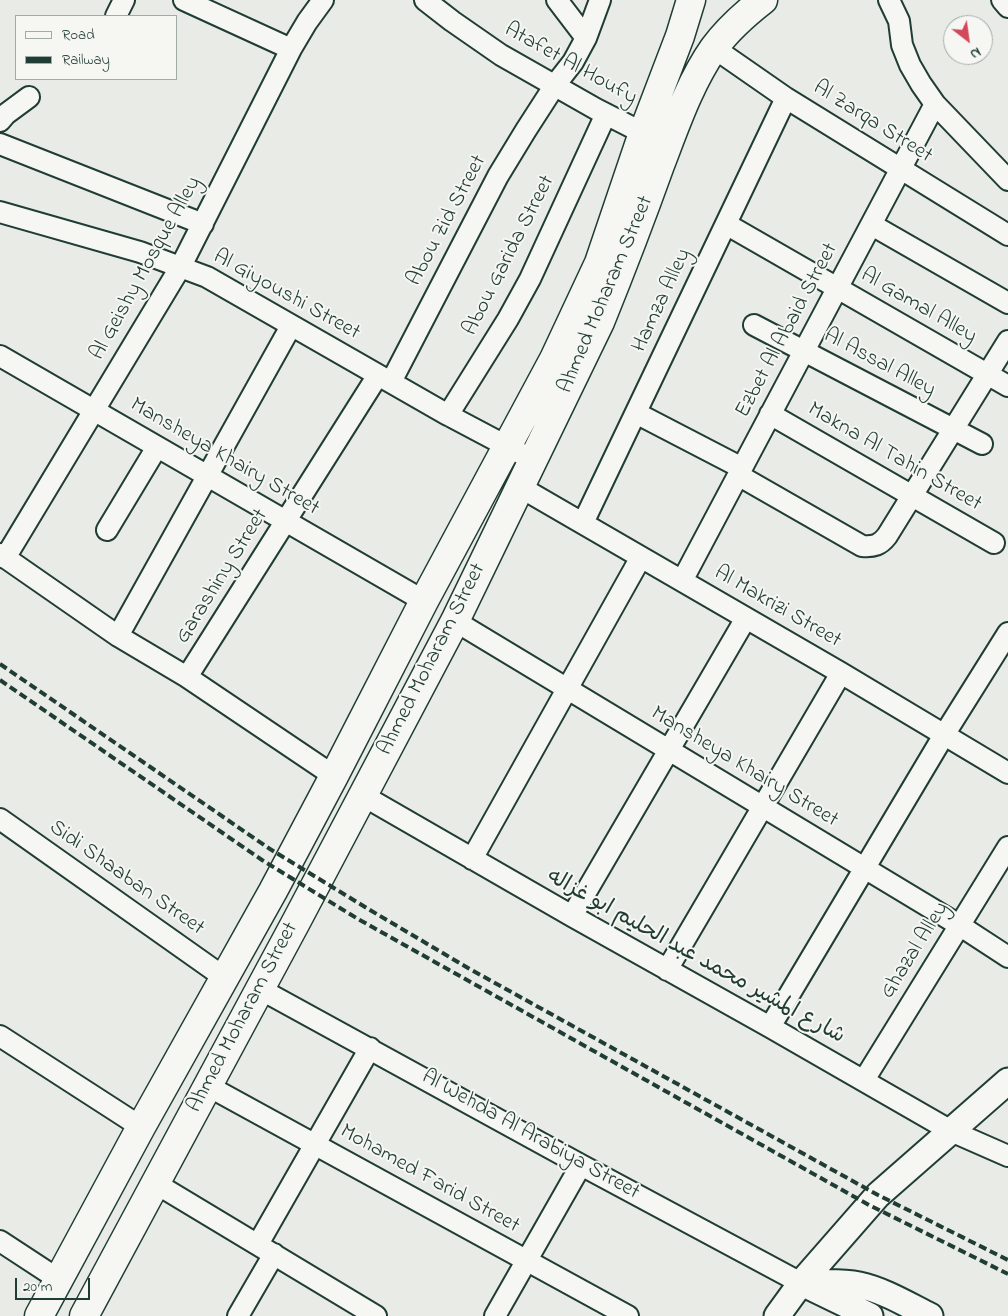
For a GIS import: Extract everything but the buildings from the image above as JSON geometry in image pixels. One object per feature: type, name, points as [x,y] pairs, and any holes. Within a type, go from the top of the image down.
[{"type":"main road","name":"Ahmed Moharam Street","points":[[39,1316],[141,1127],[273,891],[424,601],[554,359],[598,264],[680,36],[691,0]]},
{"type":"main road","name":"Ahmed Moharam Street","points":[[84,1316],[455,621],[600,322],[695,80],[714,48],[730,29],[748,11],[763,0]]},
{"type":"street","points":[[116,15],[124,0]]},
{"type":"street","points":[[184,0],[291,49]]},
{"type":"street","name":"Al Geishy Mosque Alley","points":[[2,556],[94,410],[181,266],[291,49],[323,0]]},
{"type":"street","name":"Atafet Al Houfy","points":[[425,0],[500,55],[644,133]]},
{"type":"street","points":[[557,0],[586,38]]},
{"type":"street","name":"Abou Zid Street","points":[[384,379],[498,176],[555,85],[573,62],[586,38],[600,0]]},
{"type":"street","points":[[889,0],[899,22],[902,45],[910,65],[921,84],[936,104],[1008,180]]},
{"type":"street","points":[[1002,0],[1008,6]]},
{"type":"street","name":"Al Zarqa Street","points":[[714,48],[786,98],[1008,235]]},
{"type":"street","points":[[0,120],[29,98]]},
{"type":"street","name":"Hamza Alley","points":[[582,523],[786,98]]},
{"type":"street","name":"Ezbet Al Abaid Street","points":[[682,581],[936,104]]},
{"type":"street","name":"Abou Garida Street","points":[[448,415],[508,319],[530,279],[606,114]]},
{"type":"street","points":[[0,144],[203,224]]},
{"type":"street","name":"Al Giyoushi Street","points":[[0,212],[100,240],[181,266],[207,277],[448,415],[533,460]]},
{"type":"street","name":"Al Gamal Alley","points":[[726,224],[1008,386]]},
{"type":"street","points":[[872,225],[1008,303]]},
{"type":"street","name":"Al Assal Alley","points":[[754,325],[982,444]]},
{"type":"street","points":[[118,636],[292,326]]},
{"type":"street","points":[[636,412],[862,546],[872,547],[881,544],[887,536],[1008,341]]},
{"type":"street","name":"Mansheya Khairy Street","points":[[0,356],[424,601]]},
{"type":"street","name":"Garashiny Street","points":[[187,677],[286,522],[384,379]]},
{"type":"street","name":"Makna Al Tahin Street","points":[[770,414],[994,543]]},
{"type":"street","points":[[107,530],[158,447]]},
{"type":"street","name":"Al Makrizi Street","points":[[520,487],[841,673],[1008,774]]},
{"type":"street","points":[[2,556],[118,636],[187,677],[334,776]]},
{"type":"street","points":[[472,858],[641,558]]},
{"type":"street","points":[[572,916],[746,618]]},
{"type":"street","name":"Mansheya Khairy Street","points":[[455,621],[959,925],[1008,957]]},
{"type":"street","points":[[770,1027],[944,735],[1008,633]]},
{"type":"street","points":[[667,970],[841,673]]},
{"type":"street","name":"شارع المشير محمد عبد الحليم ابو غزاله","points":[[362,795],[951,1131],[1008,1156]]},
{"type":"street","name":"Sidi Shaaban Street","points":[[0,819],[225,978]]},
{"type":"street","name":"Ghazal Alley","points":[[864,1080],[1008,847]]},
{"type":"street","name":"Al Wehda Al Arabiya Street","points":[[260,989],[801,1283],[870,1316]]},
{"type":"street","points":[[0,1036],[141,1127]]},
{"type":"street","points":[[238,1316],[266,1249],[315,1145],[370,1048]]},
{"type":"street","points":[[777,1316],[801,1283],[878,1195],[1008,1081]]},
{"type":"street","name":"Mohamed Farid Street","points":[[208,1086],[628,1316]]},
{"type":"street","points":[[495,1316],[581,1165]]},
{"type":"street","points":[[155,1183],[376,1316]]},
{"type":"street","points":[[0,1241],[58,1279]]},
{"type":"street","name":"Al Wehda Al Arabiya Street","points":[[801,1283],[847,1283],[861,1285],[874,1289],[930,1316]]},
{"type":"railway","points":[[0,664],[270,849],[468,968],[878,1195],[1008,1260]]},
{"type":"railway","points":[[0,680],[262,860],[358,919],[869,1205],[1008,1274]]}]
